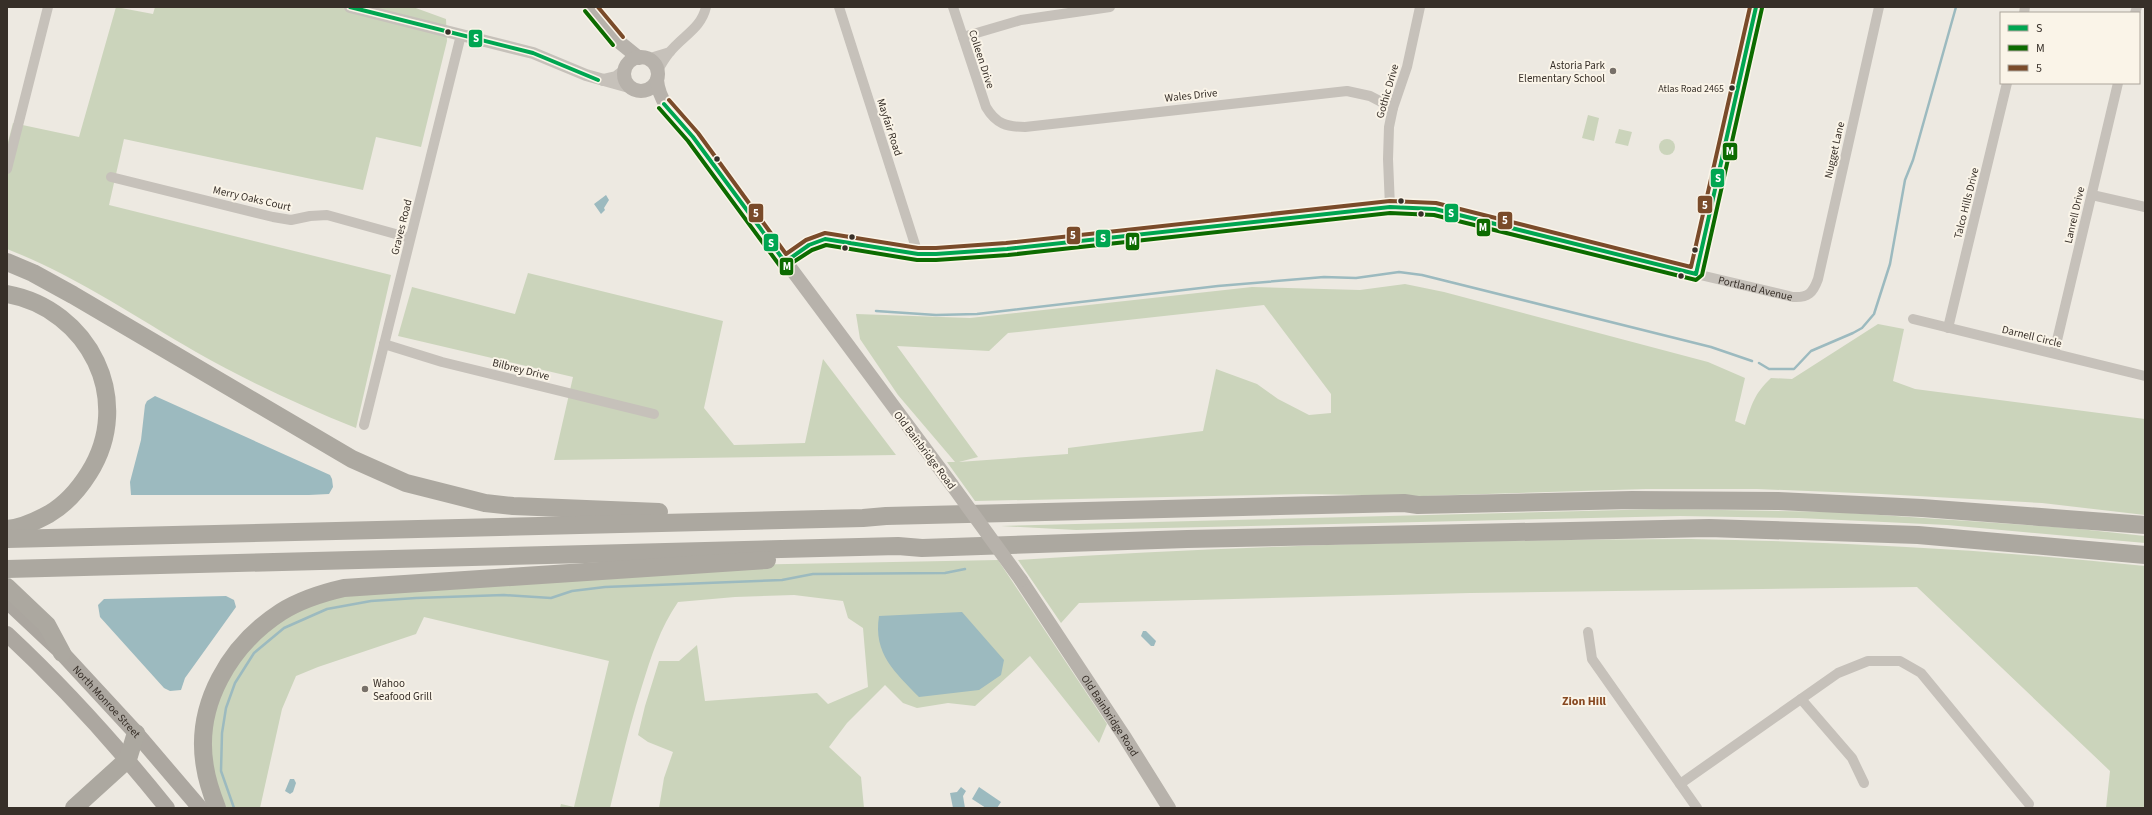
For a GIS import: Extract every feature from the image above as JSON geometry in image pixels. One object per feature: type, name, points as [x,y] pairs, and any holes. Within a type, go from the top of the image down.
[{"type":"highway","points":[[7,262],[33,273],[73,295],[352,459],[406,483],[485,503],[513,506],[671,512],[718,521]]},
{"type":"highway","points":[[7,294],[21,296],[42,305],[62,318],[78,333],[102,372],[107,410],[102,446],[96,463],[74,494],[58,508],[36,521],[14,529],[7,529]]},
{"type":"highway","points":[[7,539],[1297,505],[1640,500],[1778,501],[1900,507],[2145,525]]},
{"type":"highway","points":[[7,569],[562,553],[898,546],[922,548],[1210,538],[1709,528],[1918,535],[2145,555]]},
{"type":"highway","points":[[217,808],[207,779],[203,746],[207,711],[218,681],[237,650],[266,623],[294,605],[323,593],[344,588],[540,574],[794,559],[898,555],[922,548]]},
{"type":"highway","points":[[7,587],[12,600],[47,625],[62,652]]},
{"type":"highway","points":[[7,634],[40,665],[128,759],[168,808]]},
{"type":"highway","name":"North Monroe Street","points":[[62,652],[136,733],[200,808]]},
{"type":"highway","points":[[74,808],[128,759],[136,733]]},
{"type":"main road","points":[[590,7],[618,41],[655,66],[657,76],[652,86],[645,91],[637,91],[630,87],[625,80],[625,69],[618,41]]},
{"type":"main road","points":[[625,69],[632,60],[643,58]]},
{"type":"main road","name":"Old Bainbridge Road","points":[[657,76],[658,91],[664,104]]},
{"type":"main road","name":"Old Bainbridge Road","points":[[645,91],[664,104],[693,137],[952,485],[1021,580],[1124,736],[1169,808]]},
{"type":"street","points":[[7,168],[48,7]]},
{"type":"street","points":[[350,7],[546,57],[598,80],[630,87]]},
{"type":"street","points":[[657,76],[670,52],[695,29],[706,7]]},
{"type":"street","name":"Mayfair Road","points":[[839,7],[918,254]]},
{"type":"street","name":"Colleen Drive","points":[[953,7],[984,100],[992,117]]},
{"type":"street","points":[[963,37],[1021,20],[1110,7]]},
{"type":"street","name":"Gothic Drive","points":[[1390,206],[1388,159],[1389,127],[1393,108],[1407,67],[1420,7]]},
{"type":"street","points":[[1696,274],[1756,7]]},
{"type":"street","name":"Nugget Lane","points":[[1808,296],[1815,288],[1818,279],[1878,7]]},
{"type":"street","name":"Graves Road","points":[[364,425],[461,35]]},
{"type":"street","points":[[643,58],[670,52]]},
{"type":"street","points":[[598,80],[609,80],[625,69]]},
{"type":"street","name":"Talco Hills Drive","points":[[1948,328],[2007,84]]},
{"type":"street","name":"Lanrell Drive","points":[[2054,354],[2118,84]]},
{"type":"street","name":"Wales Drive","points":[[992,117],[1004,125],[1025,127],[1347,91],[1370,96],[1393,108]]},
{"type":"street","name":"Merry Oaks Court","points":[[111,177],[273,217],[291,220],[310,216],[328,215],[410,238]]},
{"type":"street","points":[[2092,195],[2145,207]]},
{"type":"street","name":"Portland Avenue","points":[[785,262],[809,245],[825,239],[918,254],[1007,249],[1390,206],[1435,209],[1793,297],[1808,296]]},
{"type":"street","name":"Darnell Circle","points":[[1913,319],[2145,376]]},
{"type":"street","name":"Bilbrey Drive","points":[[384,344],[442,362],[654,414]]},
{"type":"street","points":[[1588,632],[1592,659],[1697,808]]},
{"type":"street","points":[[1680,784],[1838,673],[1868,661],[1900,661],[1921,673],[2029,804]]},
{"type":"street","points":[[1800,699],[1852,758],[1864,783]]},
{"type":"green space","points":[[116,7],[153,14],[155,7],[413,7],[446,19],[447,41],[421,147],[376,137],[363,190],[124,139],[109,205],[391,275],[356,428],[295,402],[235,373],[196,352],[127,310],[80,284],[32,259],[7,249],[7,146],[13,123],[79,137]]},
{"type":"green space","points":[[1588,115],[1599,118],[1594,141],[1582,138]]},
{"type":"green space","points":[[1619,129],[1632,132],[1628,146],[1615,143]]},
{"type":"green space","points":[[1667,139],[1674,144],[1675,147],[1670,154],[1667,155],[1660,150],[1659,147],[1664,140]]},
{"type":"green space","points":[[528,273],[723,321],[704,408],[734,445],[805,443],[823,359],[896,455],[554,460],[573,377],[398,336],[412,287],[515,314]]},
{"type":"green space","points":[[1405,284],[1444,292],[1708,362],[1745,378],[1735,421],[1745,425],[1757,394],[1771,378],[1792,379],[1878,324],[1904,329],[1893,381],[1915,389],[2145,419],[2145,515],[2042,503],[1757,489],[1646,489],[1423,496],[1303,494],[975,501],[947,462],[955,462],[898,395],[860,339],[856,314],[970,318],[1252,287],[1360,290]],"holes":[[[1264,305],[1331,394],[1331,413],[1309,415],[1278,399],[1257,384],[1216,369],[1203,431],[1068,448],[1068,454],[959,462],[978,457],[897,346],[989,351],[1008,333]]]},
{"type":"green space","points":[[1663,509],[1836,512],[2070,528],[2145,536],[2145,543],[1947,525],[1799,518],[1680,516],[1076,530],[1001,526]]},
{"type":"green space","points":[[1690,539],[1804,542],[1975,551],[2145,566],[2145,808],[2106,808],[2110,771],[1917,587],[1470,593],[1079,603],[1061,623],[1018,560],[1354,544]]},
{"type":"green space","points":[[998,560],[1107,724],[1099,743],[1030,656],[975,706],[948,703],[917,708],[903,703],[885,685],[847,723],[829,747],[861,777],[864,808],[659,808],[664,778],[673,752],[648,742],[638,735],[659,661],[679,661],[697,645],[705,701],[817,693],[828,704],[868,687],[863,628],[848,618],[843,601],[794,595],[735,597],[678,602],[666,622],[645,675],[637,701],[610,808],[560,808],[561,804],[574,807],[609,661],[424,617],[416,634],[318,667],[296,676],[282,709],[260,808],[226,808],[210,777],[212,707],[255,636],[328,595],[731,565]]},
{"type":"water","points":[[606,195],[609,200],[604,208],[605,210],[601,214],[594,204]]},
{"type":"water","points":[[155,396],[330,475],[333,487],[329,494],[309,495],[131,495],[130,482],[141,440],[145,405],[147,401]]},
{"type":"water","points":[[226,596],[234,600],[236,607],[185,678],[181,690],[170,691],[164,688],[100,617],[98,605],[104,599]]},
{"type":"water","points":[[962,612],[1004,660],[1001,675],[979,690],[919,697],[894,670],[883,652],[879,641],[879,616]]},
{"type":"water","points":[[1143,631],[1146,631],[1156,641],[1154,646],[1151,646],[1141,636]]},
{"type":"water","points":[[290,779],[294,779],[296,783],[293,792],[290,794],[285,791]]},
{"type":"water","points":[[961,787],[966,791],[963,796],[965,808],[953,808],[950,793],[957,792]]},
{"type":"water","points":[[979,787],[1001,802],[997,808],[986,808],[972,799]]},
{"type":"waterway","points":[[1759,363],[1769,369],[1794,369],[1811,351],[1862,328],[1874,314],[1890,264],[1905,180],[1913,160],[1956,7]]},
{"type":"waterway","points":[[876,311],[936,315],[977,314],[1218,286],[1324,277],[1356,278],[1399,272],[1422,275],[1711,347],[1752,361]]},
{"type":"waterway","points":[[234,808],[221,771],[222,733],[226,708],[235,683],[254,653],[284,628],[327,609],[371,601],[416,598],[504,595],[551,598],[572,591],[605,587],[782,580],[813,574],[945,573],[965,569]]},
{"type":"transit line","name":"S","points":[[350,7],[533,53],[598,80]]},
{"type":"transit line","name":"5","points":[[598,7],[623,37]]},
{"type":"transit line","name":"5","points":[[669,100],[698,133],[786,254],[806,240],[825,233],[918,248],[936,248],[1006,243],[1390,201],[1436,203],[1691,267],[1750,7]]},
{"type":"transit line","name":"S","points":[[664,104],[693,137],[785,262],[809,245],[825,239],[918,254],[936,254],[1007,249],[1390,207],[1435,209],[1696,274],[1756,7]]},
{"type":"transit line","name":"M","points":[[659,108],[688,141],[780,266],[784,268],[812,250],[826,245],[917,260],[936,260],[1008,255],[1390,213],[1434,215],[1696,280],[1702,275],[1762,8]]},
{"type":"transit line","name":"M","points":[[585,11],[613,45]]},
{"type":"place","name":"Astoria Park Elementary School","points":[[1613,71]]},
{"type":"place","name":"Atlas Road 2465","points":[[1732,88]]},
{"type":"place","name":"Wahoo Seafood Grill","points":[[365,689]]},
{"type":"district","name":"Zion Hill","points":[[1584,701]]}]
